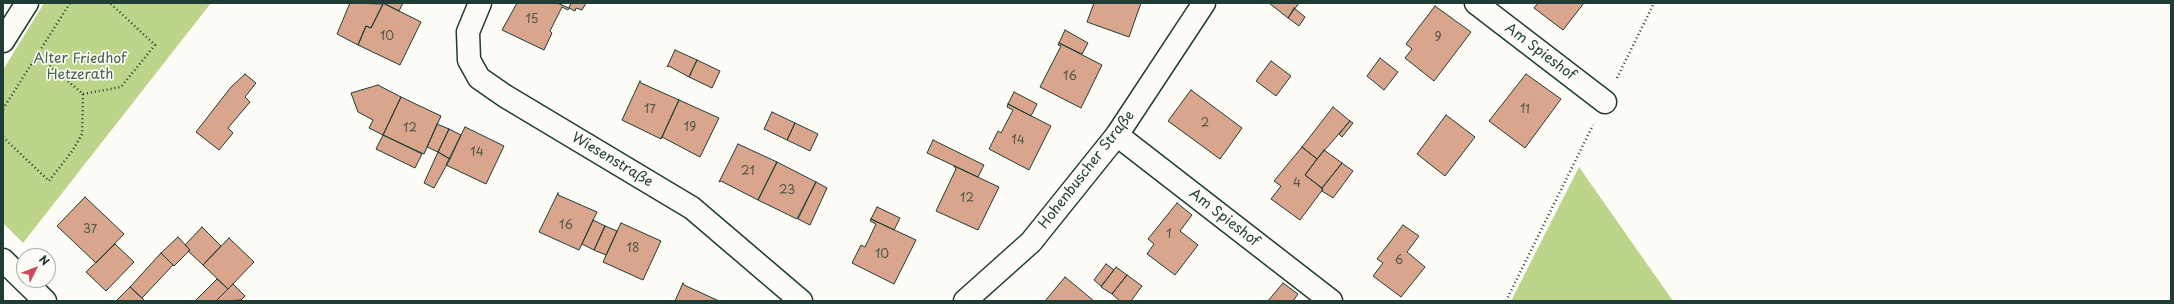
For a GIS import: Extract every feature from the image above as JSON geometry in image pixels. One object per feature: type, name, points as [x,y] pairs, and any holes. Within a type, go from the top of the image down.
[{"type":"street","points":[[3,41],[27,3]]},
{"type":"street","name":"Wiesenstraße","points":[[480,3],[468,32],[469,60],[478,78],[505,96],[692,208],[801,301]]},
{"type":"street","name":"Hohenbuscher Straße","points":[[965,301],[1031,242],[1117,135],[1204,3]]},
{"type":"street","name":"Am Spieshof","points":[[1476,3],[1605,102]]},
{"type":"street","name":"Am Spieshof","points":[[1117,135],[1331,301]]},
{"type":"street","points":[[3,260],[45,301]]},
{"type":"path","points":[[3,109],[38,56],[70,3]]},
{"type":"path","points":[[83,94],[122,87],[155,46],[110,3]]},
{"type":"path","points":[[1506,301],[1654,3]]},
{"type":"path","points":[[38,56],[83,94]]},
{"type":"path","points":[[3,137],[49,181],[73,150],[82,134],[83,94]]},
{"type":"green space","name":"Alter Friedhof Hetzerath","points":[[44,3],[211,3],[23,243],[3,223],[3,70]]},
{"type":"green space","points":[[1579,167],[1673,301],[1511,301]]},
{"type":"building","points":[[350,3],[383,4],[371,28],[366,26],[358,45],[337,34]]},
{"type":"building","points":[[380,3],[383,3],[421,22],[400,65],[358,45],[366,26],[371,28],[383,4]]},
{"type":"building","points":[[383,3],[403,3],[399,11]]},
{"type":"building","points":[[517,3],[557,3],[569,8],[568,10],[562,7],[550,31],[552,33],[544,50],[502,30]]},
{"type":"building","points":[[571,3],[586,3],[582,10],[576,8],[575,11],[569,8]]},
{"type":"building","points":[[1094,3],[1141,3],[1129,37],[1087,22]]},
{"type":"building","points":[[1269,3],[1299,3],[1288,18]]},
{"type":"building","points":[[1538,3],[1584,3],[1563,30],[1534,8]]},
{"type":"building","points":[[1435,6],[1471,32],[1434,81],[1405,58],[1412,49],[1406,44]]},
{"type":"building","points":[[1294,8],[1305,17],[1299,26],[1288,18]]},
{"type":"building","points":[[1065,30],[1088,43],[1082,54],[1059,43]]},
{"type":"building","points":[[1059,43],[1102,65],[1081,108],[1040,87],[1061,46],[1058,45]]},
{"type":"building","points":[[675,50],[697,60],[689,77],[669,66],[667,67]]},
{"type":"building","points":[[1380,58],[1398,72],[1384,90],[1367,76]]},
{"type":"building","points":[[697,60],[720,71],[712,88],[689,77]]},
{"type":"building","points":[[1271,61],[1291,76],[1276,96],[1256,81]]},
{"type":"building","points":[[245,74],[256,83],[245,97],[250,102],[228,128],[233,133],[219,150],[196,132],[231,87]]},
{"type":"building","points":[[1526,74],[1561,99],[1525,148],[1489,121]]},
{"type":"building","points":[[640,81],[641,83],[679,100],[661,139],[622,120]]},
{"type":"building","points":[[378,85],[401,97],[383,135],[369,128],[373,120],[358,112],[351,93]]},
{"type":"building","points":[[1191,90],[1242,128],[1220,159],[1168,121]]},
{"type":"building","points":[[1014,92],[1037,104],[1031,116],[1008,104]]},
{"type":"building","points":[[401,97],[441,116],[424,154],[383,135]]},
{"type":"building","points":[[679,100],[719,118],[700,157],[662,137],[661,139]]},
{"type":"building","points":[[1008,104],[1051,126],[1029,170],[989,149],[998,131],[1001,133],[1013,110],[1007,107]]},
{"type":"building","points":[[1333,107],[1350,121],[1317,159],[1302,147]]},
{"type":"building","points":[[772,112],[795,123],[787,140],[764,129]]},
{"type":"building","points":[[1446,115],[1475,137],[1445,176],[1417,154]]},
{"type":"building","points":[[1350,121],[1353,123],[1342,137],[1339,134]]},
{"type":"building","points":[[795,123],[818,134],[810,151],[787,140]]},
{"type":"building","points":[[437,124],[449,129],[438,152],[427,147]]},
{"type":"building","points":[[465,127],[504,146],[486,184],[446,165]]},
{"type":"building","points":[[449,129],[461,135],[450,159],[438,152]]},
{"type":"building","points":[[383,135],[422,154],[415,168],[376,149]]},
{"type":"building","points":[[933,140],[984,165],[978,177],[927,153]]},
{"type":"building","points":[[738,144],[777,162],[758,200],[721,181],[719,182]]},
{"type":"building","points":[[1302,147],[1317,159],[1305,175],[1323,189],[1300,220],[1271,199],[1281,186],[1274,181]]},
{"type":"building","points":[[1324,150],[1342,163],[1322,188],[1305,175]]},
{"type":"building","points":[[438,152],[450,159],[434,188],[424,183]]},
{"type":"building","points":[[777,162],[816,182],[797,219],[758,200]]},
{"type":"building","points":[[1342,163],[1353,171],[1333,198],[1322,191],[1322,188]]},
{"type":"building","points":[[954,166],[999,187],[978,230],[936,211],[956,169]]},
{"type":"building","points":[[816,182],[827,188],[810,225],[798,219]]},
{"type":"building","points":[[558,193],[558,195],[597,212],[579,250],[539,232]]},
{"type":"building","points":[[85,197],[124,234],[96,263],[57,226]]},
{"type":"building","points":[[1177,203],[1192,215],[1180,231],[1198,245],[1175,275],[1147,254],[1154,244],[1148,239]]},
{"type":"building","points":[[877,207],[900,218],[894,230],[871,219]]},
{"type":"building","points":[[871,219],[916,240],[894,284],[852,263],[861,245],[865,247],[876,224],[870,221]]},
{"type":"building","points":[[593,220],[605,226],[594,250],[582,244]]},
{"type":"building","points":[[621,223],[661,241],[643,280],[603,262]]},
{"type":"building","points":[[1403,225],[1419,236],[1407,252],[1425,267],[1401,297],[1373,276],[1383,263],[1377,259]]},
{"type":"building","points":[[605,226],[617,231],[606,255],[594,250]]},
{"type":"building","points":[[202,227],[221,246],[203,265],[188,251],[190,250],[185,245]]},
{"type":"building","points":[[178,237],[190,250],[174,266],[161,253]]},
{"type":"building","points":[[229,238],[254,262],[228,289],[203,265]]},
{"type":"building","points":[[115,244],[134,262],[106,291],[86,272]]},
{"type":"building","points":[[161,253],[173,265],[142,298],[130,287]]},
{"type":"building","points":[[1106,264],[1114,270],[1101,286],[1094,280]]},
{"type":"building","points":[[1116,267],[1127,275],[1112,294],[1101,287]]},
{"type":"building","points":[[1127,275],[1142,286],[1131,301],[1120,301],[1112,294]]},
{"type":"building","points":[[1065,277],[1094,301],[1045,301]]},
{"type":"building","points":[[217,279],[228,289],[216,301],[195,301]]},
{"type":"building","points":[[683,283],[684,285],[719,301],[675,301]]},
{"type":"building","points":[[1283,283],[1298,294],[1293,301],[1268,301]]},
{"type":"building","points":[[233,284],[245,296],[241,300],[216,301]]},
{"type":"building","points":[[130,287],[142,298],[145,301],[116,301]]}]
